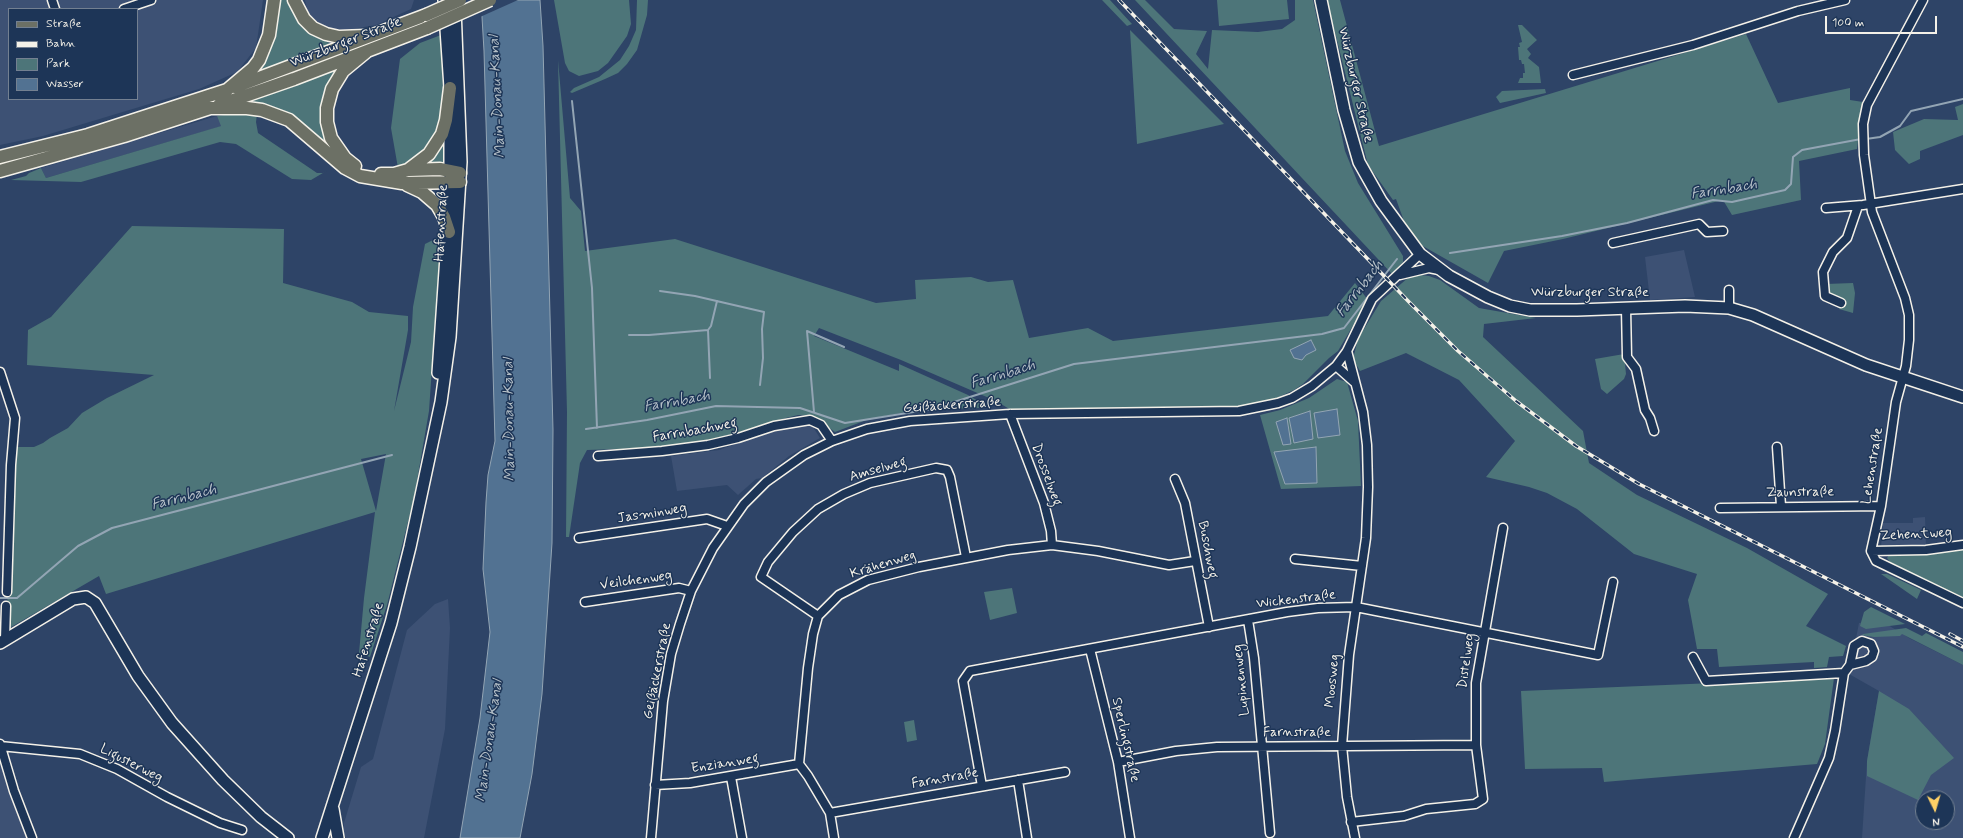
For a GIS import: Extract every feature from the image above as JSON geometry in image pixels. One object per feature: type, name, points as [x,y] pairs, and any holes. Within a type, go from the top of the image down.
[{"type":"main road","points":[[227,90],[253,68],[262,54],[269,35],[274,0]]},
{"type":"main road","points":[[294,0],[304,20],[313,28],[326,34],[339,37],[375,36]]},
{"type":"main road","name":"Würzburger Straße","points":[[0,157],[88,135],[227,90],[375,36],[460,0]]},
{"type":"main road","name":"Würzburger Straße","points":[[0,171],[124,136],[294,79],[427,28],[490,0]]},
{"type":"main road","points":[[366,52],[343,71],[332,88],[326,108],[327,122],[331,138],[345,158],[354,166],[366,171],[380,174],[394,174],[408,170],[429,154],[436,146],[446,120],[450,88]]},
{"type":"main road","points":[[210,108],[247,108],[276,114],[289,120],[345,168],[367,178],[402,183],[455,177]]},
{"type":"main road","points":[[408,170],[455,177]]},
{"type":"main road","points":[[402,183],[422,192],[436,205],[444,216],[449,232]]},
{"type":"street","points":[[127,8],[151,0]]},
{"type":"street","name":"Hafenstraße","points":[[431,447],[431,434],[442,337],[449,232],[455,177],[444,0]]},
{"type":"street","name":"Hafenstraße","points":[[322,838],[391,623],[410,547],[441,402],[450,338],[459,91],[454,0]]},
{"type":"street","name":"Würzburger Straße","points":[[1321,0],[1344,110],[1359,162],[1381,201],[1420,254],[1442,271],[1488,297],[1510,306],[1530,310],[1685,306],[1729,308],[1753,315],[1866,365],[1963,397]]},
{"type":"street","points":[[1572,75],[1693,45],[1798,11],[1845,0]]},
{"type":"street","name":"Lehenstraße","points":[[1872,554],[1894,418],[1906,366],[1909,340],[1909,315],[1905,298],[1884,246],[1870,204],[1864,155],[1863,124],[1867,105],[1923,0]]},
{"type":"street","points":[[0,153],[17,153]]},
{"type":"street","points":[[1826,208],[1858,206],[1963,189]]},
{"type":"street","points":[[1840,302],[1824,296],[1823,272],[1833,252],[1847,238],[1858,206]]},
{"type":"street","points":[[1613,243],[1699,224],[1707,232],[1722,231]]},
{"type":"street","name":"Geißäckerstraße","points":[[651,838],[660,725],[666,680],[674,642],[691,591],[700,571],[727,526],[744,504],[766,482],[804,455],[832,441],[867,429],[910,421],[1010,414],[1254,409],[1292,398],[1318,383],[1336,366],[1347,351],[1372,299],[1420,254]]},
{"type":"street","name":"Geißäckerstraße","points":[[1397,276],[1429,268],[1442,271]]},
{"type":"street","points":[[1729,290],[1729,308]]},
{"type":"street","points":[[1626,308],[1627,357],[1636,369],[1645,410],[1650,418],[1654,432]]},
{"type":"street","name":"Moosweg","points":[[1347,351],[1363,412],[1367,445],[1366,538],[1345,689],[1342,746],[1346,797],[1354,838]]},
{"type":"street","points":[[1336,366],[1354,382]]},
{"type":"street","points":[[0,372],[15,418],[11,465],[7,592]]},
{"type":"street","name":"Drosselweg","points":[[1010,414],[1044,503],[1051,531],[1052,545]]},
{"type":"street","name":"Farrnbachweg","points":[[598,456],[708,445],[738,438],[774,426],[810,420],[821,425],[832,441]]},
{"type":"street","points":[[1777,447],[1781,506]]},
{"type":"street","name":"Amselweg","points":[[818,616],[761,577],[768,562],[793,532],[818,509],[844,494],[870,483],[936,468],[947,470],[950,477],[966,557]]},
{"type":"street","name":"Buschweg","points":[[1175,479],[1185,503],[1209,626]]},
{"type":"street","name":"Zaunstraße","points":[[1720,508],[1781,506],[1880,506]]},
{"type":"street","name":"Jasminweg","points":[[579,538],[707,519],[727,526]]},
{"type":"street","name":"Distelweg","points":[[1351,822],[1404,816],[1426,809],[1475,804],[1483,799],[1476,745],[1474,715],[1476,683],[1503,528]]},
{"type":"street","name":"Krähenweg","points":[[818,616],[839,595],[868,580],[966,557],[1008,550],[1052,545],[1098,552],[1169,566],[1195,560]]},
{"type":"street","name":"Zehentweg","points":[[1872,554],[1926,550],[1963,545]]},
{"type":"street","points":[[1872,554],[1876,561],[1963,603]]},
{"type":"street","points":[[1296,559],[1362,566]]},
{"type":"street","name":"Wickenstraße","points":[[982,786],[963,681],[970,671],[1209,626],[1318,608],[1356,607],[1598,655],[1613,582]]},
{"type":"street","name":"Veilchenweg","points":[[585,602],[679,588],[691,591]]},
{"type":"street","points":[[3,641],[73,599],[86,597],[95,603],[138,676],[172,723],[223,780],[261,818],[279,833],[288,838]]},
{"type":"street","points":[[3,641],[6,606]]},
{"type":"street","points":[[818,616],[809,654],[799,764],[830,813],[834,838]]},
{"type":"street","name":"Lupinenweg","points":[[1248,620],[1254,658],[1270,833]]},
{"type":"street","name":"Sperlingstraße","points":[[1090,649],[1118,762],[1130,838]]},
{"type":"street","points":[[1693,657],[1706,681],[1844,673]]},
{"type":"street","points":[[1794,838],[1829,758],[1835,731],[1844,673],[1850,665]]},
{"type":"street","name":"Farnstraße","points":[[1118,762],[1217,747],[1476,745]]},
{"type":"street","name":"Ligusterweg","points":[[32,838],[14,791],[0,746],[80,754],[117,769],[167,797],[220,823],[242,830]]},
{"type":"street","name":"Enzianweg","points":[[655,785],[690,783],[799,764]]},
{"type":"street","name":"Farnstraße","points":[[830,813],[1065,772]]},
{"type":"street","points":[[731,777],[742,838]]},
{"type":"street","points":[[1018,780],[1027,838]]},
{"type":"street","points":[[332,806],[338,838]]},
{"type":"shaded area","points":[[0,0],[263,0],[256,48],[237,72],[199,89],[43,136],[0,145]]},
{"type":"shaded area","points":[[305,0],[414,0],[411,9],[376,25],[346,30],[323,28],[308,14]]},
{"type":"shaded area","points":[[217,116],[222,126],[46,178],[41,168]]},
{"type":"shaded area","points":[[1684,250],[1695,297],[1650,300],[1645,257]]},
{"type":"shaded area","points":[[802,423],[813,427],[820,438],[789,456],[762,478],[756,479],[738,495],[727,485],[677,491],[671,456],[719,450],[775,430]]},
{"type":"shaded area","points":[[1925,517],[1926,546],[1881,547],[1883,523],[1913,523],[1913,518]]},
{"type":"shaded area","points":[[448,599],[450,628],[445,729],[424,838],[346,838],[343,833],[344,823],[361,767],[373,759],[407,630],[435,604]]},
{"type":"shaded area","points":[[1880,620],[1909,638],[1963,665],[1963,838],[1862,838],[1867,761],[1879,691],[1849,674],[1859,623]]},
{"type":"shaded area","points":[[0,755],[10,795],[27,838],[0,838]]},
{"type":"green space","points":[[279,0],[290,0],[320,37],[332,45],[259,73],[258,70]]},
{"type":"green space","points":[[554,0],[629,0],[631,24],[627,36],[608,63],[598,71],[579,76],[569,71],[565,63]]},
{"type":"green space","points":[[637,0],[648,0],[647,15],[637,50],[627,64],[618,73],[572,93],[570,92],[574,88],[599,77],[620,60],[629,46],[636,30]]},
{"type":"green space","points":[[1102,0],[1110,0],[1132,24],[1127,26]]},
{"type":"green space","points":[[1135,0],[1145,0],[1174,29],[1207,31],[1196,54],[1208,69],[1212,30],[1258,32],[1282,29],[1295,20],[1295,0],[1313,0],[1345,151],[1358,183],[1403,256],[1403,262],[1392,274]]},
{"type":"green space","points":[[1217,0],[1287,0],[1289,19],[1219,26]]},
{"type":"green space","points":[[1327,0],[1340,0],[1379,146],[1746,34],[1778,103],[1850,88],[1850,100],[1863,102],[1857,149],[1799,161],[1801,200],[1732,215],[1723,200],[1563,239],[1504,251],[1488,283],[1421,245],[1404,221],[1396,199],[1393,200],[1368,165]]},
{"type":"green space","points":[[1518,25],[1522,25],[1537,40],[1527,49],[1531,54],[1528,58],[1539,67],[1541,83],[1518,83],[1520,78],[1523,78],[1523,73],[1525,73],[1524,64],[1522,64],[1521,60],[1519,60],[1518,47],[1520,47],[1519,43],[1522,42]]},
{"type":"green space","points":[[1130,30],[1224,124],[1137,144]]},
{"type":"green space","points":[[441,35],[443,89],[441,115],[434,136],[424,151],[415,159],[413,158],[410,164],[398,168],[391,128],[400,59],[420,43]]},
{"type":"green space","points":[[558,60],[570,198],[581,211],[585,251],[675,239],[876,303],[916,299],[915,280],[971,277],[988,282],[1013,280],[1029,338],[1088,328],[1113,341],[1328,316],[1355,283],[1368,300],[1338,351],[1303,384],[1294,390],[1270,401],[1248,406],[1011,410],[996,401],[901,360],[819,328],[814,336],[899,371],[899,364],[968,395],[980,402],[979,408],[916,410],[869,419],[835,432],[812,416],[798,415],[712,440],[651,448],[587,450],[580,463],[569,537],[566,537],[567,412]]},
{"type":"green space","points":[[334,70],[337,72],[324,141],[321,142],[252,103],[255,98]]},
{"type":"green space","points":[[1545,89],[1546,93],[1500,103],[1496,97],[1502,91]]},
{"type":"green space","points":[[1963,104],[1963,135],[1920,151],[1920,159],[1909,164],[1895,150],[1893,132],[1924,119],[1958,120],[1955,107]]},
{"type":"green space","points":[[238,113],[257,114],[256,122],[258,133],[317,173],[323,173],[311,180],[292,179],[236,144],[220,142],[81,182],[11,180],[26,176],[29,173],[41,168],[46,178],[221,126],[217,116]]},
{"type":"green space","points":[[445,135],[447,164],[423,165]]},
{"type":"green space","points":[[132,226],[284,229],[283,283],[352,302],[369,312],[408,316],[408,330],[394,411],[411,342],[413,307],[425,244],[441,236],[429,411],[414,498],[387,605],[370,657],[359,653],[364,598],[375,512],[106,594],[99,576],[6,630],[14,462],[17,447],[34,447],[43,443],[68,428],[82,413],[107,398],[154,375],[27,365],[28,330],[51,317]],"holes":[[[386,454],[376,511],[361,459]]]},
{"type":"green space","points":[[1420,275],[1429,276],[1440,280],[1479,308],[1536,318],[1484,324],[1483,337],[1583,431],[1589,463],[1637,495],[1747,548],[1828,594],[1806,626],[1846,646],[1843,656],[1829,657],[1827,667],[1814,668],[1814,662],[1719,667],[1717,649],[1697,649],[1688,600],[1697,574],[1634,554],[1577,509],[1547,493],[1529,487],[1486,477],[1515,441],[1459,380],[1406,353],[1360,371],[1353,359],[1358,339],[1381,301],[1409,277]]},
{"type":"green space","points":[[1853,283],[1855,293],[1853,313],[1839,309],[1840,302],[1827,298],[1826,284]]},
{"type":"green space","points":[[1624,354],[1626,374],[1624,379],[1607,394],[1601,389],[1595,359]]},
{"type":"green space","points":[[1337,379],[1347,382],[1358,421],[1361,486],[1281,489],[1260,415],[1280,410],[1309,398]]},
{"type":"green space","points":[[1963,549],[1963,598],[1890,562],[1887,558],[1889,555],[1919,554]]},
{"type":"green space","points":[[1881,574],[1887,574],[1921,590],[1917,599]]},
{"type":"green space","points":[[1012,588],[1017,613],[990,620],[984,592]]},
{"type":"green space","points":[[1871,607],[1905,624],[1866,629],[1860,626],[1864,612]]},
{"type":"green space","points":[[1906,628],[1922,636],[1926,633],[1963,652],[1963,665],[1902,634],[1900,636],[1874,637],[1862,635]]},
{"type":"green space","points":[[1834,678],[1825,744],[1817,764],[1604,782],[1602,768],[1525,769],[1521,691]]},
{"type":"green space","points":[[1879,691],[1909,709],[1954,758],[1931,775],[1923,790],[1915,790],[1915,799],[1867,776],[1867,761]]},
{"type":"green space","points":[[914,720],[917,740],[907,742],[904,722]]},
{"type":"water","name":"Main-Donau-Kanal","points":[[481,0],[540,0],[543,46],[553,430],[552,543],[542,694],[532,774],[520,838],[460,838],[480,718],[490,632],[483,569],[488,475],[495,441],[484,51]]},
{"type":"water","points":[[1311,340],[1316,350],[1306,355],[1302,360],[1294,358],[1290,350]]},
{"type":"water","points":[[1337,409],[1340,435],[1318,438],[1314,413]]},
{"type":"water","points":[[1310,411],[1313,439],[1294,443],[1289,418]]},
{"type":"water","points":[[1287,418],[1291,444],[1283,445],[1276,422]]},
{"type":"water","points":[[1316,447],[1317,483],[1285,484],[1274,452]]},
{"type":"pier","points":[[479,0],[518,0],[480,17]]},
{"type":"waterway","name":"Farrnbach","points":[[1866,139],[1880,137],[1900,126],[1911,111],[1963,99]]},
{"type":"waterway","points":[[572,101],[592,288],[597,428]]},
{"type":"waterway","name":"Farrnbach","points":[[1450,253],[1562,236],[1627,223],[1713,200],[1732,202],[1785,190],[1791,184],[1793,157],[1802,150],[1861,139]]},
{"type":"waterway","name":"Farrnbach","points":[[586,429],[647,420],[716,406],[800,408],[845,423],[932,409],[1074,364],[1322,334],[1344,328],[1397,259]]},
{"type":"waterway","points":[[660,291],[695,296],[764,312],[762,329],[763,358],[760,385]]},
{"type":"waterway","points":[[710,378],[708,330],[711,326],[717,301]]},
{"type":"waterway","points":[[629,335],[649,335],[708,330]]},
{"type":"waterway","points":[[814,412],[807,331],[844,347]]},
{"type":"waterway","name":"Farrnbach","points":[[0,598],[17,598],[78,546],[112,528],[392,455]]},
{"type":"railway","points":[[1119,0],[1410,303],[1458,351],[1516,401],[1576,446],[1639,484],[1963,647]]},
{"type":"railway","points":[[1950,634],[1963,641]]}]
